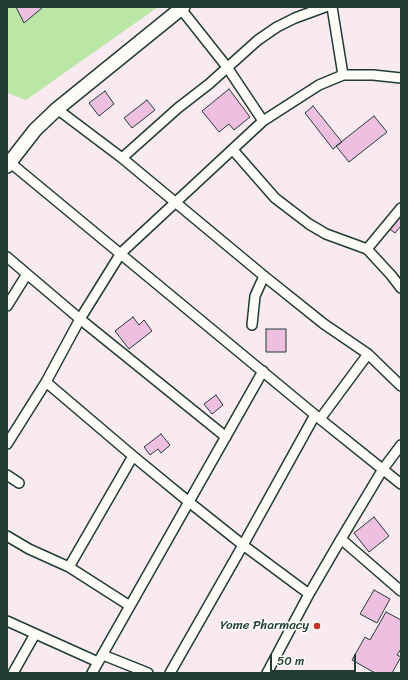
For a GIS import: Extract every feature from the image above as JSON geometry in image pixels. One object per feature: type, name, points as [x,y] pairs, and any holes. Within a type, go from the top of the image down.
[{"type":"main road","points":[[8,163],[35,130],[57,109],[182,8]]},
{"type":"street","points":[[122,158],[258,40],[277,27],[295,18],[325,7]]},
{"type":"street","points":[[332,7],[343,75]]},
{"type":"street","points":[[182,8],[227,67],[263,121]]},
{"type":"street","points":[[7,444],[46,382],[80,319],[121,254],[263,121],[319,85],[343,75],[373,74],[401,78]]},
{"type":"street","points":[[57,109],[122,158],[324,324],[368,354],[401,386]]},
{"type":"street","points":[[233,150],[275,198],[309,224],[326,234],[367,249],[392,275],[401,288]]},
{"type":"street","points":[[8,163],[121,254],[317,417],[401,484]]},
{"type":"street","points":[[367,249],[401,208]]},
{"type":"street","points":[[7,258],[226,437]]},
{"type":"street","points":[[7,306],[27,274]]},
{"type":"street","points":[[252,325],[255,296],[264,276]]},
{"type":"street","points":[[170,673],[317,417],[368,354]]},
{"type":"street","points":[[92,673],[263,371]]},
{"type":"street","points":[[46,382],[189,502],[243,545],[309,594]]},
{"type":"street","points":[[267,673],[309,594],[341,539],[383,469],[401,445]]},
{"type":"street","points":[[69,567],[133,456]]},
{"type":"street","points":[[7,475],[19,483]]},
{"type":"street","points":[[7,536],[69,567],[130,606]]},
{"type":"street","points":[[341,539],[401,591]]},
{"type":"street","points":[[7,621],[35,634],[100,659],[148,673]]},
{"type":"street","points":[[13,673],[35,634]]},
{"type":"green space","points":[[7,7],[158,7],[26,100],[7,93]]},
{"type":"building","points":[[16,7],[41,7],[42,8],[24,23]]},
{"type":"building","points":[[229,89],[250,117],[234,130],[229,124],[219,132],[202,111]]},
{"type":"building","points":[[105,91],[114,104],[99,116],[89,103]]},
{"type":"building","points":[[147,100],[155,110],[132,128],[124,118]]},
{"type":"building","points":[[313,106],[342,142],[333,149],[305,113]]},
{"type":"building","points":[[374,116],[387,132],[349,162],[336,146]]},
{"type":"building","points":[[401,209],[401,226],[395,233],[387,227]]},
{"type":"building","points":[[133,317],[139,325],[144,320],[152,331],[129,349],[115,331]]},
{"type":"building","points":[[266,329],[286,329],[286,352],[266,352]]},
{"type":"building","points":[[216,395],[223,405],[212,414],[204,404]]},
{"type":"building","points":[[161,434],[170,445],[161,453],[158,449],[150,455],[144,447]]},
{"type":"building","points":[[374,517],[389,536],[369,552],[354,533]]},
{"type":"building","points":[[374,590],[390,599],[377,623],[360,614]]},
{"type":"building","points":[[386,612],[401,620],[401,649],[397,655],[401,657],[392,673],[375,673],[352,660],[365,637],[370,640]]},
{"type":"place","name":"Yome Pharmacy","points":[[317,626]]}]
